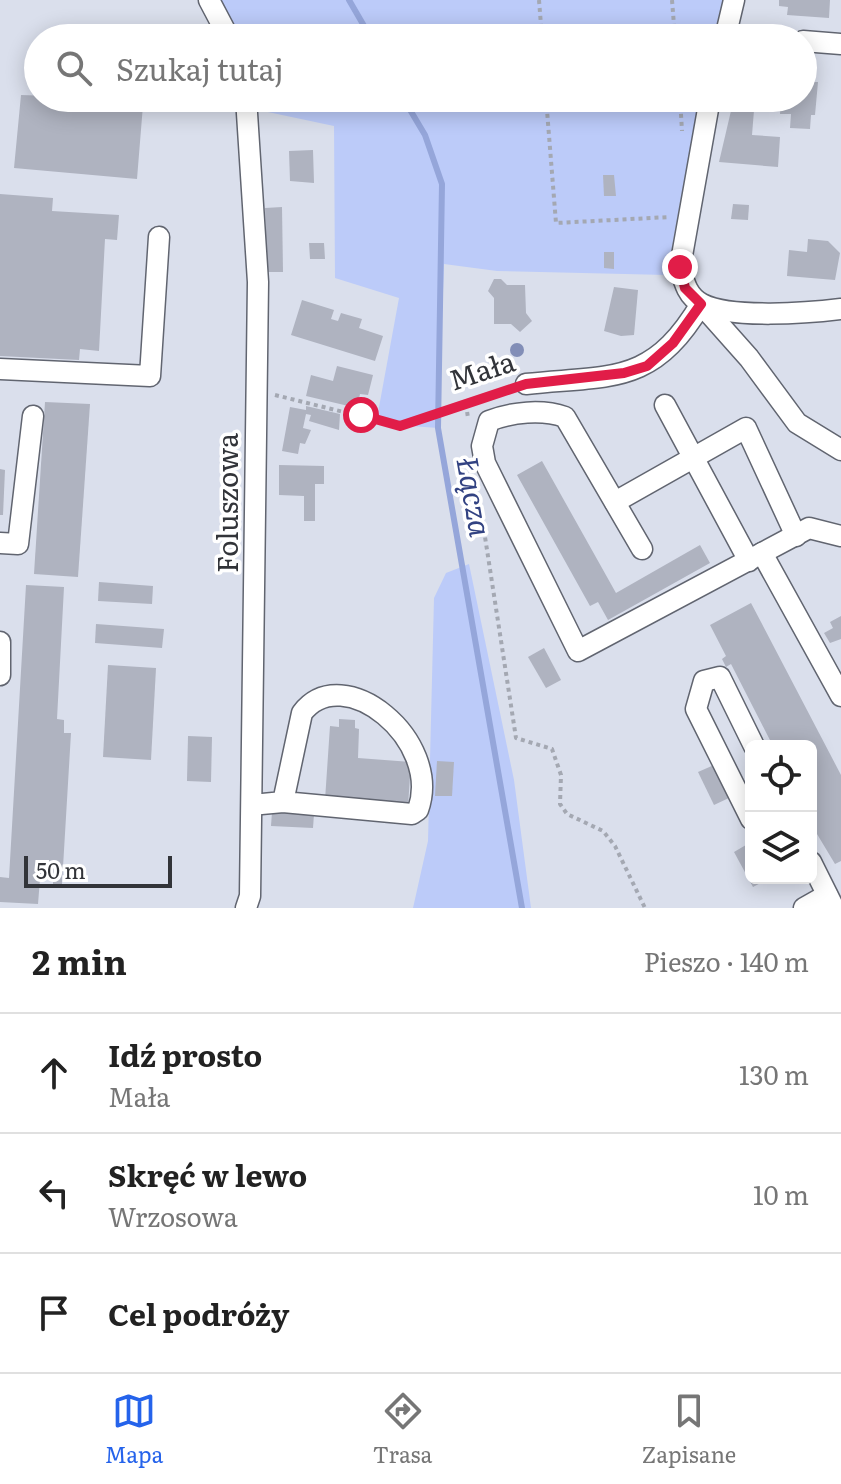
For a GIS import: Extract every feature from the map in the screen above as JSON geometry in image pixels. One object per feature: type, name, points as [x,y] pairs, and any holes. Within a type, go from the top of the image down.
[{"type":"street","points":[[209,0],[222,24]]},
{"type":"street","points":[[728,24],[734,0]]},
{"type":"street","points":[[817,42],[841,44]]},
{"type":"street","name":"Foluszowa","points":[[246,908],[252,805],[258,282],[247,112]]},
{"type":"street","points":[[707,112],[680,267],[685,288],[726,329],[797,423],[841,450]]},
{"type":"street","points":[[0,369],[150,376],[159,237]]},
{"type":"street","points":[[701,304],[803,314],[841,309]]},
{"type":"street","name":"Mała","points":[[526,384],[624,373],[647,366],[673,343],[701,304]]},
{"type":"street","points":[[665,405],[692,456],[841,696]]},
{"type":"street","points":[[642,549],[565,417],[551,412],[503,416],[489,421],[482,446],[489,474],[578,651],[809,528],[841,536]]},
{"type":"street","points":[[0,543],[18,544],[33,416]]},
{"type":"street","points":[[615,502],[746,428],[796,536]]},
{"type":"street","points":[[0,642],[0,675]]},
{"type":"street","points":[[745,807],[696,709],[704,681],[720,677],[751,740]]},
{"type":"street","points":[[252,805],[283,802],[412,814],[418,810],[422,800],[423,770],[402,729],[373,706],[336,695],[323,697],[310,703],[302,713],[283,802]]},
{"type":"street","points":[[804,908],[830,902],[817,876]]},
{"type":"path","points":[[539,0],[541,24]]},
{"type":"path","points":[[672,0],[674,24]]},
{"type":"path","points":[[547,112],[556,223],[688,216]]},
{"type":"path","name":"Mała","points":[[256,391],[400,426],[438,416],[526,384]]},
{"type":"path","points":[[466,404],[470,432]]},
{"type":"path","points":[[477,488],[516,738],[552,749],[561,775],[560,804],[567,814],[603,831],[626,866],[645,908]]},
{"type":"shaded area","points":[[213,0],[723,0],[717,24],[226,24]]},
{"type":"shaded area","points":[[268,112],[696,112],[667,275],[497,271],[444,264],[438,428],[377,418],[399,298],[335,278],[334,126]]},
{"type":"shaded area","points":[[469,564],[514,780],[531,908],[413,908],[428,841],[434,598],[446,573]]},
{"type":"building","points":[[779,0],[830,0],[829,18],[787,15],[788,7],[779,6]]},
{"type":"building","points":[[21,95],[24,95],[24,112],[142,112],[137,179],[14,168]]},
{"type":"building","points":[[731,112],[754,112],[752,135],[780,137],[778,167],[719,162]]},
{"type":"building","points":[[815,112],[811,115],[810,129],[790,128],[791,114],[780,114]]},
{"type":"building","points":[[313,150],[314,183],[290,181],[289,151]]},
{"type":"building","points":[[603,175],[614,175],[616,196],[604,196]]},
{"type":"building","points":[[0,194],[53,198],[52,211],[119,215],[117,240],[105,239],[99,351],[80,349],[79,360],[0,356]]},
{"type":"building","points":[[733,204],[749,205],[748,220],[731,219]]},
{"type":"building","points":[[282,207],[283,272],[267,272],[265,208]]},
{"type":"building","points":[[808,239],[828,241],[840,253],[835,280],[787,276],[789,250],[807,252]]},
{"type":"building","points":[[309,243],[324,243],[325,259],[310,259]]},
{"type":"building","points":[[604,252],[614,252],[614,269],[604,268]]},
{"type":"building","points":[[494,279],[501,279],[507,285],[525,285],[526,313],[532,321],[520,332],[511,324],[494,324],[494,298],[488,291]]},
{"type":"building","points":[[614,287],[638,290],[634,335],[621,336],[604,331]]},
{"type":"building","points":[[302,300],[334,310],[331,319],[338,321],[341,313],[362,319],[359,328],[383,336],[375,361],[291,335]]},
{"type":"building","points":[[337,366],[373,375],[368,395],[360,394],[357,408],[306,396],[311,375],[333,381]]},
{"type":"building","points":[[45,402],[90,404],[78,577],[34,574]]},
{"type":"building","points":[[306,406],[340,414],[339,430],[309,421],[311,415],[306,414],[303,428],[311,430],[305,444],[300,443],[298,454],[282,451],[290,407],[306,410]]},
{"type":"building","points":[[542,461],[616,593],[700,545],[710,563],[608,620],[598,602],[590,606],[517,475]]},
{"type":"building","points":[[279,465],[324,466],[324,484],[315,484],[315,521],[304,521],[304,496],[279,495]]},
{"type":"building","points":[[0,469],[5,470],[3,515],[0,515]]},
{"type":"building","points":[[99,582],[153,586],[152,604],[98,601]]},
{"type":"building","points":[[26,585],[64,587],[57,719],[64,720],[64,733],[71,733],[62,884],[53,884],[53,879],[40,879],[38,904],[0,902],[0,877],[9,878]]},
{"type":"building","points":[[751,603],[841,775],[841,861],[835,864],[817,834],[817,740],[770,740],[731,664],[726,667],[722,659],[726,656],[710,625]]},
{"type":"building","points":[[841,616],[841,639],[830,643],[824,633],[833,628],[830,622]]},
{"type":"building","points":[[96,624],[164,629],[162,648],[95,643]]},
{"type":"building","points":[[544,648],[561,680],[546,688],[528,657]]},
{"type":"building","points":[[108,665],[156,668],[151,760],[103,757]]},
{"type":"building","points":[[339,719],[355,720],[355,728],[359,729],[358,758],[411,762],[408,806],[325,800],[330,726],[339,727]]},
{"type":"building","points":[[188,736],[212,737],[211,782],[187,781]]},
{"type":"building","points":[[437,761],[454,762],[452,796],[435,796]]},
{"type":"building","points":[[714,765],[731,797],[714,805],[698,772]]},
{"type":"building","points":[[272,812],[314,814],[313,828],[271,826]]},
{"type":"building","points":[[745,846],[745,872],[734,852]]},
{"type":"waterway","name":"Łącza","points":[[349,0],[363,24]]},
{"type":"waterway","name":"Łącza","points":[[411,112],[425,135],[442,184],[438,428],[522,908]]},
{"type":"route","points":[[361,415],[400,426],[435,417],[526,384],[624,373],[647,366],[673,343],[701,304],[685,288],[680,267]]}]
